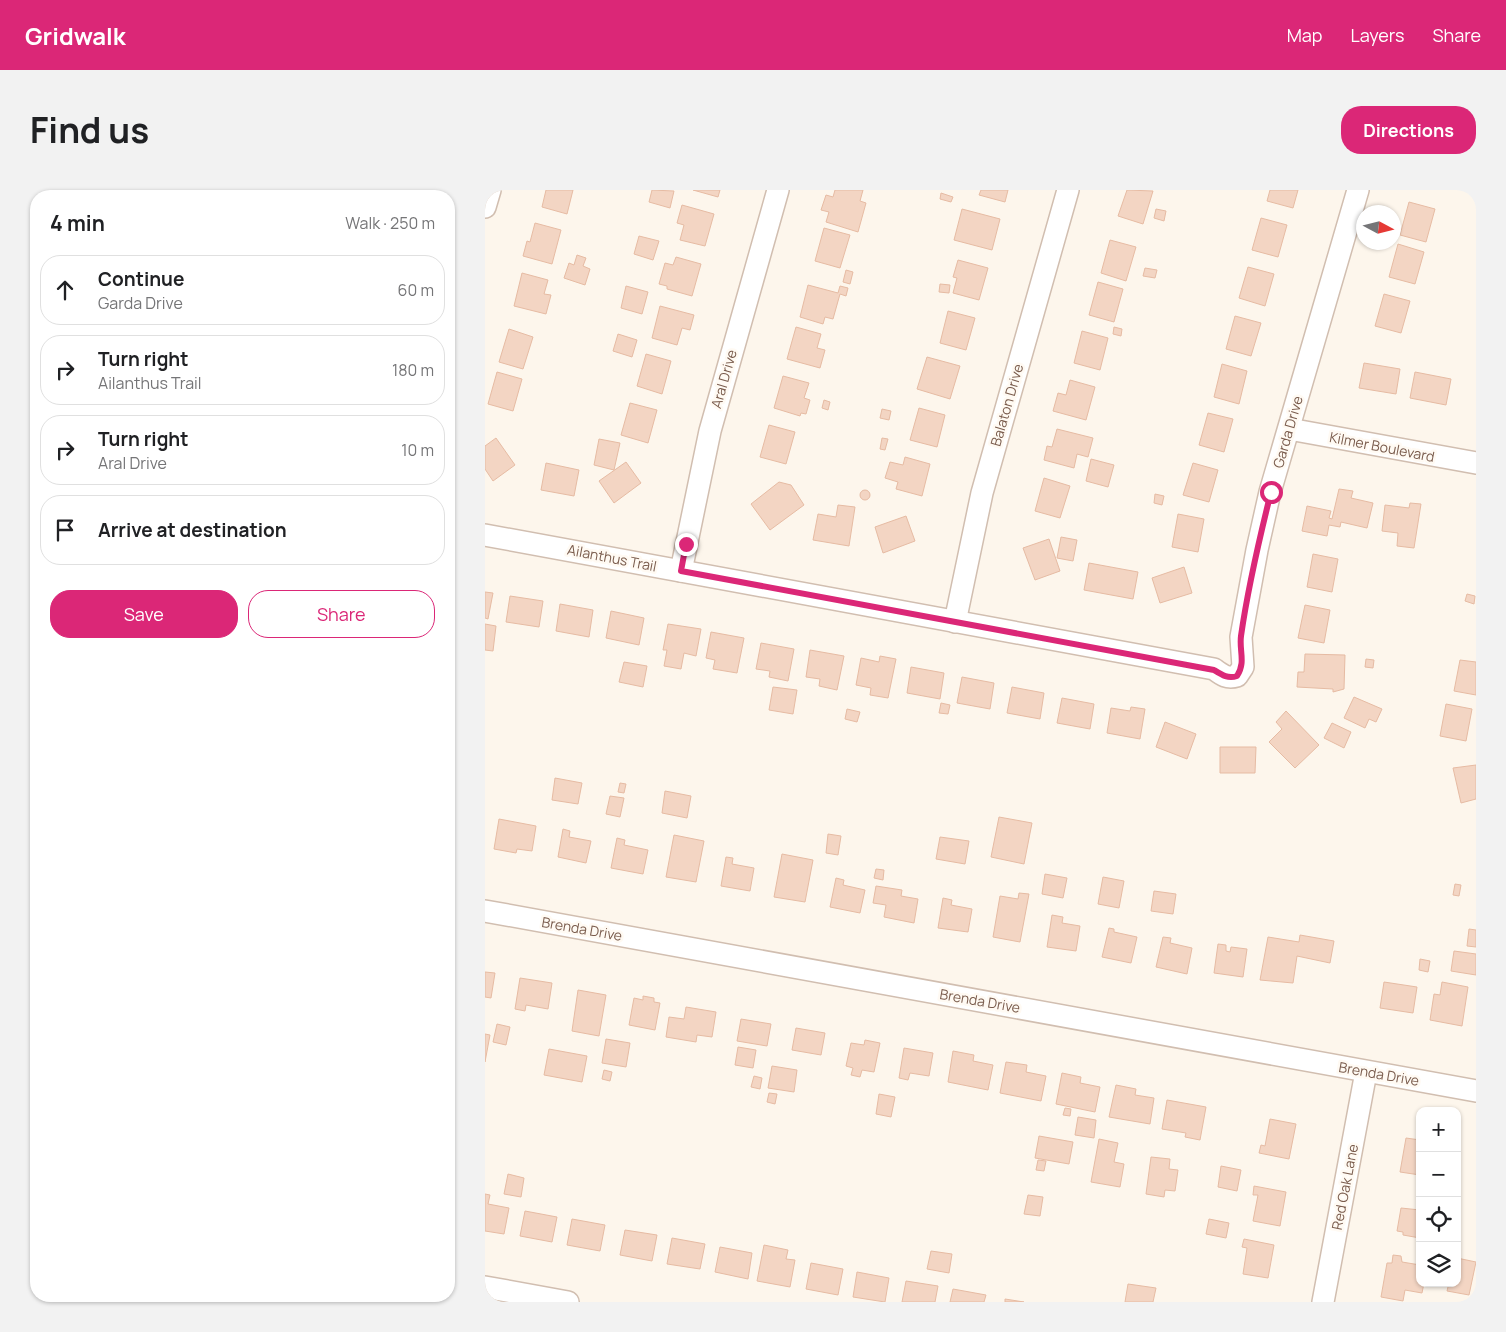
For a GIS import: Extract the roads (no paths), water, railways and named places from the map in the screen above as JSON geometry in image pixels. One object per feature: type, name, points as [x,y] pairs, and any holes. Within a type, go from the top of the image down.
[{"type":"street","points":[[485,207],[490,190]]},
{"type":"street","name":"Aral Drive","points":[[681,571],[710,431],[778,190]]},
{"type":"street","name":"Balaton Drive","points":[[955,622],[982,493],[1068,190]]},
{"type":"street","name":"Garda Drive","points":[[1237,676],[1243,667],[1241,636],[1257,550],[1289,429],[1357,190]]},
{"type":"street","name":"Kilmer Boulevard","points":[[1289,429],[1476,463]]},
{"type":"street","name":"Ailanthus Trail","points":[[485,535],[1214,670],[1223,676],[1231,678],[1237,676]]},
{"type":"street","name":"Brenda Drive","points":[[485,911],[1476,1091]]},
{"type":"street","name":"Red Oak Lane","points":[[1323,1302],[1366,1072]]},
{"type":"street","points":[[485,1287],[567,1302]]}]
